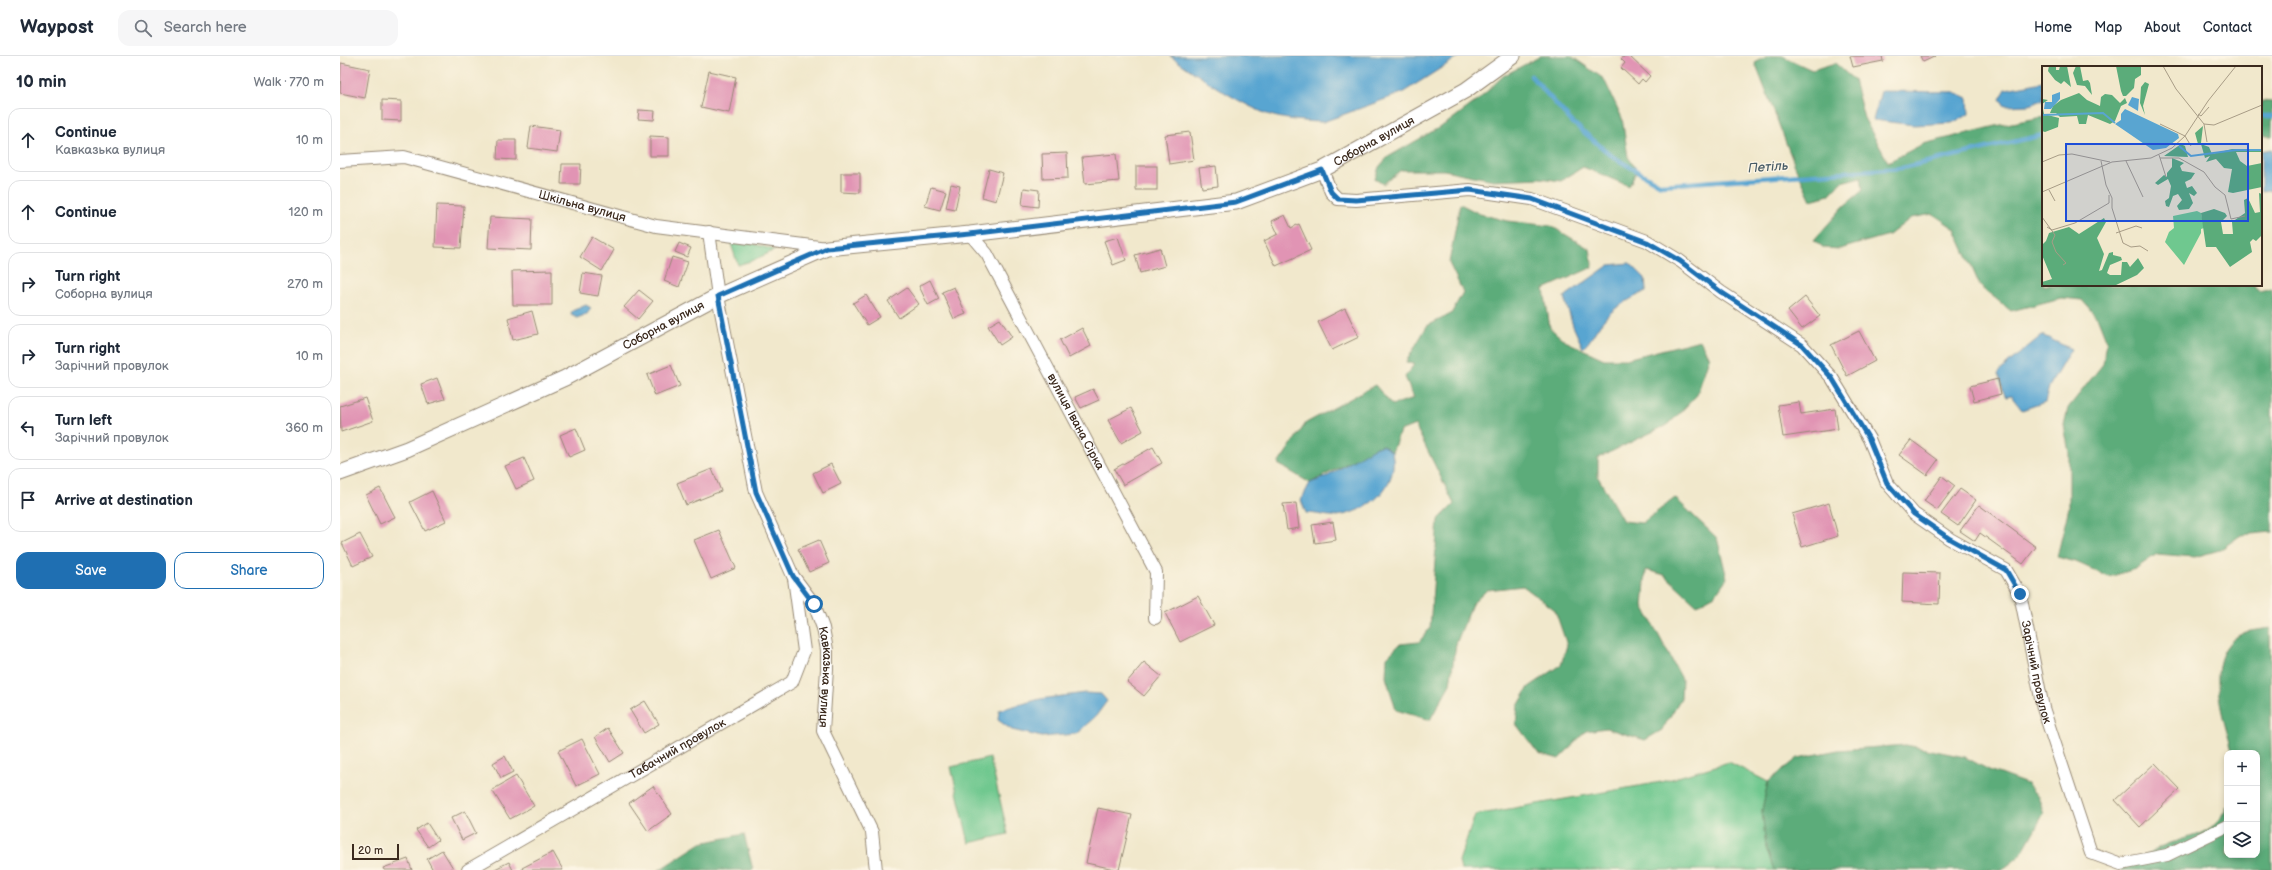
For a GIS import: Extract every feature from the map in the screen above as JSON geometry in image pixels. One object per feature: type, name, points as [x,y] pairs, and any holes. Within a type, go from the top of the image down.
[{"type":"street","name":"Соборна вулиця","points":[[340,473],[407,449],[565,378],[718,296],[827,248],[970,234],[1236,202],[1322,170],[1466,90],[1513,56]]},
{"type":"street","name":"Шкільна вулиця","points":[[340,161],[404,157],[656,226],[827,248]]},
{"type":"street","name":"Зарічний провулок","points":[[1322,170],[1331,192],[1338,199],[1356,200],[1470,190],[1532,199],[1647,242],[1680,261],[1721,292],[1802,345],[1832,378],[1869,439],[1887,483],[1900,499],[1914,514],[1950,539],[2006,570],[2020,594],[2043,708],[2091,853],[2121,864],[2167,855],[2224,827]]},
{"type":"street","points":[[710,232],[718,296],[756,492],[793,576]]},
{"type":"street","name":"вулиця Івана Сірка","points":[[970,234],[987,254],[1156,572],[1155,618]]},
{"type":"street","name":"Табачний провулок","points":[[468,870],[792,682],[804,651],[793,576]]},
{"type":"street","name":"Кавказька вулиця","points":[[793,576],[814,604],[823,628],[827,650],[827,669],[822,731],[872,832],[876,870]]},
{"type":"green space","points":[[1541,56],[1571,56],[1604,79],[1622,118],[1628,157],[1637,170],[1629,186],[1583,167],[1561,181],[1540,178],[1493,180],[1444,170],[1401,170],[1383,184],[1375,179],[1379,167],[1388,157],[1447,123],[1478,100],[1503,76]]},
{"type":"green space","points":[[1768,56],[1782,56],[1812,70],[1835,63],[1854,80],[1864,118],[1888,162],[1923,144],[1996,126],[2042,117],[2042,286],[2256,286],[2259,291],[2272,288],[2272,532],[2241,535],[2220,550],[2194,557],[2157,554],[2135,569],[2109,577],[2076,562],[2057,557],[2069,507],[2069,453],[2064,425],[2068,408],[2103,364],[2107,342],[2098,319],[2082,300],[2061,298],[2011,311],[1980,286],[1955,229],[1933,214],[1911,218],[1889,235],[1840,249],[1824,248],[1814,240],[1844,206],[1863,190],[1861,177],[1841,182],[1829,195],[1811,200],[1795,166],[1755,63]]},
{"type":"green space","points":[[2262,101],[2272,102],[2272,136],[2262,136]]},
{"type":"green space","points":[[1460,204],[1480,214],[1507,221],[1551,226],[1590,249],[1593,267],[1544,289],[1550,328],[1565,341],[1604,359],[1626,359],[1700,340],[1709,358],[1697,395],[1669,424],[1598,458],[1598,477],[1623,521],[1642,523],[1675,498],[1717,538],[1727,578],[1715,595],[1697,605],[1665,575],[1646,570],[1643,606],[1682,679],[1681,698],[1662,730],[1645,740],[1606,728],[1586,731],[1559,759],[1538,753],[1516,724],[1518,706],[1529,687],[1561,665],[1567,645],[1555,610],[1523,586],[1487,590],[1472,604],[1456,644],[1450,684],[1430,720],[1396,710],[1386,677],[1387,657],[1400,644],[1419,642],[1430,628],[1438,520],[1454,504],[1415,425],[1400,431],[1392,452],[1382,445],[1310,483],[1278,464],[1306,423],[1375,385],[1392,405],[1414,398],[1405,377],[1415,363],[1406,362],[1427,326],[1451,314],[1463,292],[1449,263]]},
{"type":"green space","points":[[731,244],[754,244],[775,250],[754,260],[738,265]]},
{"type":"green space","points":[[2270,628],[2272,870],[2120,870],[2160,847],[2207,830],[2215,824],[2224,812],[2224,858],[2260,858],[2260,750],[2232,750],[2220,704],[2218,686],[2219,669],[2223,654],[2232,641],[2246,632]]},
{"type":"green space","points":[[1906,745],[1965,757],[1989,770],[2027,784],[2038,797],[2044,813],[2020,856],[2002,870],[1774,870],[1766,848],[1762,810],[1768,782],[1798,758],[1838,750]]},
{"type":"green space","points":[[990,758],[1008,834],[969,843],[951,767]]},
{"type":"green space","points":[[1729,762],[1768,782],[1762,810],[1766,848],[1774,870],[1461,870],[1459,861],[1475,815],[1661,782]]},
{"type":"green space","points":[[744,834],[753,870],[659,870],[701,843]]},
{"type":"water","points":[[1170,56],[1460,56],[1402,93],[1323,122],[1292,120],[1275,117],[1262,112],[1203,79]]},
{"type":"water","points":[[2042,82],[2042,100],[2029,105],[2005,106],[2000,99],[2006,89]]},
{"type":"water","points":[[1881,91],[1955,92],[1968,98],[1969,114],[1952,123],[1914,125],[1873,120]]},
{"type":"water","points":[[2272,149],[2272,190],[2262,191],[2262,151]]},
{"type":"water","points":[[1630,263],[1645,278],[1646,291],[1623,304],[1607,316],[1583,348],[1573,326],[1564,297],[1609,265]]},
{"type":"water","points":[[586,305],[591,308],[587,314],[577,318],[571,315],[572,311]]},
{"type":"water","points":[[2042,335],[2071,349],[2049,387],[2045,402],[2022,410],[2011,396],[2006,397],[1998,374],[2007,364]]},
{"type":"water","points":[[1382,445],[1392,452],[1393,465],[1391,476],[1386,487],[1379,496],[1360,509],[1349,514],[1333,516],[1306,513],[1301,500],[1310,483],[1326,477],[1372,449]]},
{"type":"water","points":[[1085,693],[1101,694],[1107,701],[1096,716],[1076,734],[1042,737],[1012,730],[998,720],[999,710],[1040,699]]},
{"type":"building","points":[[1625,56],[1629,56],[1650,76],[1645,82],[1642,79],[1638,84],[1621,68],[1625,63],[1621,59]]},
{"type":"building","points":[[1850,56],[1882,56],[1883,61],[1853,67]]},
{"type":"building","points":[[1920,56],[1936,56],[1923,62]]},
{"type":"building","points":[[341,63],[370,69],[365,98],[340,93]]},
{"type":"building","points":[[709,71],[736,77],[729,113],[701,107]]},
{"type":"building","points":[[382,100],[401,101],[401,121],[382,120]]},
{"type":"building","points":[[639,110],[655,111],[654,120],[638,119]]},
{"type":"building","points":[[531,126],[560,130],[557,152],[528,148]]},
{"type":"building","points":[[1190,132],[1194,160],[1169,164],[1165,135]]},
{"type":"building","points":[[650,136],[669,137],[669,156],[650,156]]},
{"type":"building","points":[[498,140],[516,140],[516,160],[497,159]]},
{"type":"building","points":[[1067,153],[1068,178],[1043,179],[1042,154]]},
{"type":"building","points":[[1116,154],[1119,181],[1085,184],[1082,157]]},
{"type":"building","points":[[562,164],[581,164],[580,184],[561,184]]},
{"type":"building","points":[[1136,166],[1157,166],[1157,190],[1136,190]]},
{"type":"building","points":[[1216,166],[1218,186],[1202,188],[1199,168]]},
{"type":"building","points":[[989,169],[1003,173],[996,201],[982,197]]},
{"type":"building","points":[[841,173],[860,173],[860,193],[841,192]]},
{"type":"building","points":[[951,184],[960,186],[955,210],[946,208]]},
{"type":"building","points":[[931,187],[946,191],[940,210],[925,206]]},
{"type":"building","points":[[1024,188],[1039,190],[1038,207],[1022,205]]},
{"type":"building","points":[[437,205],[464,206],[461,248],[435,247]]},
{"type":"building","points":[[1285,215],[1291,228],[1299,224],[1311,250],[1276,266],[1264,241],[1278,234],[1272,221]]},
{"type":"building","points":[[490,217],[532,219],[531,250],[488,248]]},
{"type":"building","points":[[592,237],[614,250],[602,271],[580,257]]},
{"type":"building","points":[[1118,237],[1126,260],[1113,265],[1104,241]]},
{"type":"building","points":[[679,243],[691,248],[687,257],[675,252]]},
{"type":"building","points":[[1160,248],[1165,266],[1140,273],[1135,255]]},
{"type":"building","points":[[672,257],[688,262],[679,287],[664,281]]},
{"type":"building","points":[[552,270],[552,305],[513,305],[512,271]]},
{"type":"building","points":[[583,273],[602,276],[598,296],[580,293]]},
{"type":"building","points":[[930,280],[939,299],[928,305],[919,286]]},
{"type":"building","points":[[954,287],[966,314],[954,319],[942,292]]},
{"type":"building","points":[[907,288],[919,304],[899,318],[888,301]]},
{"type":"building","points":[[639,290],[653,301],[638,319],[624,307]]},
{"type":"building","points":[[866,295],[880,317],[867,325],[853,303]]},
{"type":"building","points":[[1805,297],[1820,316],[1802,329],[1788,311]]},
{"type":"building","points":[[1345,308],[1359,337],[1332,350],[1318,322]]},
{"type":"building","points":[[532,311],[538,334],[513,340],[508,318]]},
{"type":"building","points":[[1000,319],[1012,337],[1000,345],[988,326]]},
{"type":"building","points":[[1082,328],[1091,346],[1069,358],[1060,340]]},
{"type":"building","points":[[1859,331],[1875,361],[1847,376],[1831,345]]},
{"type":"building","points":[[671,365],[680,386],[655,396],[647,375]]},
{"type":"building","points":[[437,378],[445,399],[428,404],[421,384]]},
{"type":"building","points":[[1998,379],[2001,394],[1974,401],[1970,386]]},
{"type":"building","points":[[1093,389],[1099,400],[1081,408],[1075,397]]},
{"type":"building","points":[[365,398],[373,421],[341,432],[340,406]]},
{"type":"building","points":[[1799,402],[1801,414],[1835,409],[1838,429],[1783,437],[1778,405]]},
{"type":"building","points":[[1131,408],[1143,431],[1121,443],[1108,420]]},
{"type":"building","points":[[576,428],[585,450],[569,457],[560,435]]},
{"type":"building","points":[[1911,440],[1938,460],[1927,475],[1899,455]]},
{"type":"building","points":[[1153,447],[1162,463],[1123,485],[1114,469]]},
{"type":"building","points":[[524,458],[534,481],[516,489],[505,466]]},
{"type":"building","points":[[831,464],[841,484],[823,493],[813,473]]},
{"type":"building","points":[[712,469],[721,491],[686,505],[677,483]]},
{"type":"building","points":[[1942,476],[1955,486],[1937,510],[1924,501]]},
{"type":"building","points":[[380,488],[395,517],[380,524],[366,495]]},
{"type":"building","points":[[1960,489],[1976,500],[1958,526],[1941,514]]},
{"type":"building","points":[[432,491],[446,521],[425,531],[410,502]]},
{"type":"building","points":[[1296,503],[1299,528],[1287,530],[1283,504]]},
{"type":"building","points":[[1829,503],[1838,536],[1802,547],[1792,514]]},
{"type":"building","points":[[1979,505],[2036,547],[2023,564],[1980,533],[1975,541],[1960,531]]},
{"type":"building","points":[[1333,522],[1336,540],[1315,543],[1312,525]]},
{"type":"building","points":[[719,530],[736,568],[711,579],[694,540]]},
{"type":"building","points":[[360,534],[372,557],[353,566],[342,543]]},
{"type":"building","points":[[819,540],[829,563],[809,572],[798,549]]},
{"type":"building","points":[[1903,572],[1940,573],[1939,604],[1902,602]]},
{"type":"building","points":[[1198,596],[1214,625],[1180,642],[1165,613]]},
{"type":"building","points":[[1144,662],[1161,676],[1144,696],[1127,682]]},
{"type":"building","points":[[645,701],[659,724],[644,733],[630,710]]},
{"type":"building","points":[[608,728],[624,753],[610,762],[595,737]]},
{"type":"building","points":[[582,739],[600,774],[576,786],[558,751]]},
{"type":"building","points":[[505,756],[513,772],[501,778],[493,763]]},
{"type":"building","points":[[2155,763],[2180,789],[2140,827],[2115,800]]},
{"type":"building","points":[[516,776],[534,806],[510,819],[492,790]]},
{"type":"building","points":[[653,786],[672,814],[648,831],[629,803]]},
{"type":"building","points":[[1098,808],[1132,815],[1119,870],[1086,863]]},
{"type":"building","points":[[465,811],[476,833],[462,840],[451,818]]},
{"type":"building","points":[[427,823],[438,840],[428,847],[416,830]]},
{"type":"building","points":[[442,850],[453,868],[449,870],[433,870],[427,859]]},
{"type":"building","points":[[553,852],[563,870],[523,870],[522,868]]},
{"type":"building","points":[[408,859],[412,870],[384,870],[383,868]]},
{"type":"building","points":[[509,862],[513,870],[493,870]]},
{"type":"waterway","name":"Петіль","points":[[1531,76],[1572,122],[1613,157],[1661,185],[1902,168],[2042,135]]},
{"type":"waterway","name":"Петіль","points":[[2262,116],[2272,116]]},
{"type":"route","points":[[814,604],[793,576],[756,492],[718,296],[827,248],[970,234],[1236,202],[1322,170],[1331,192],[1338,199],[1356,200],[1470,190],[1532,199],[1647,242],[1680,261],[1721,292],[1802,345],[1832,378],[1869,439],[1887,483],[1914,514],[1950,539],[2006,570],[2020,594]]}]
